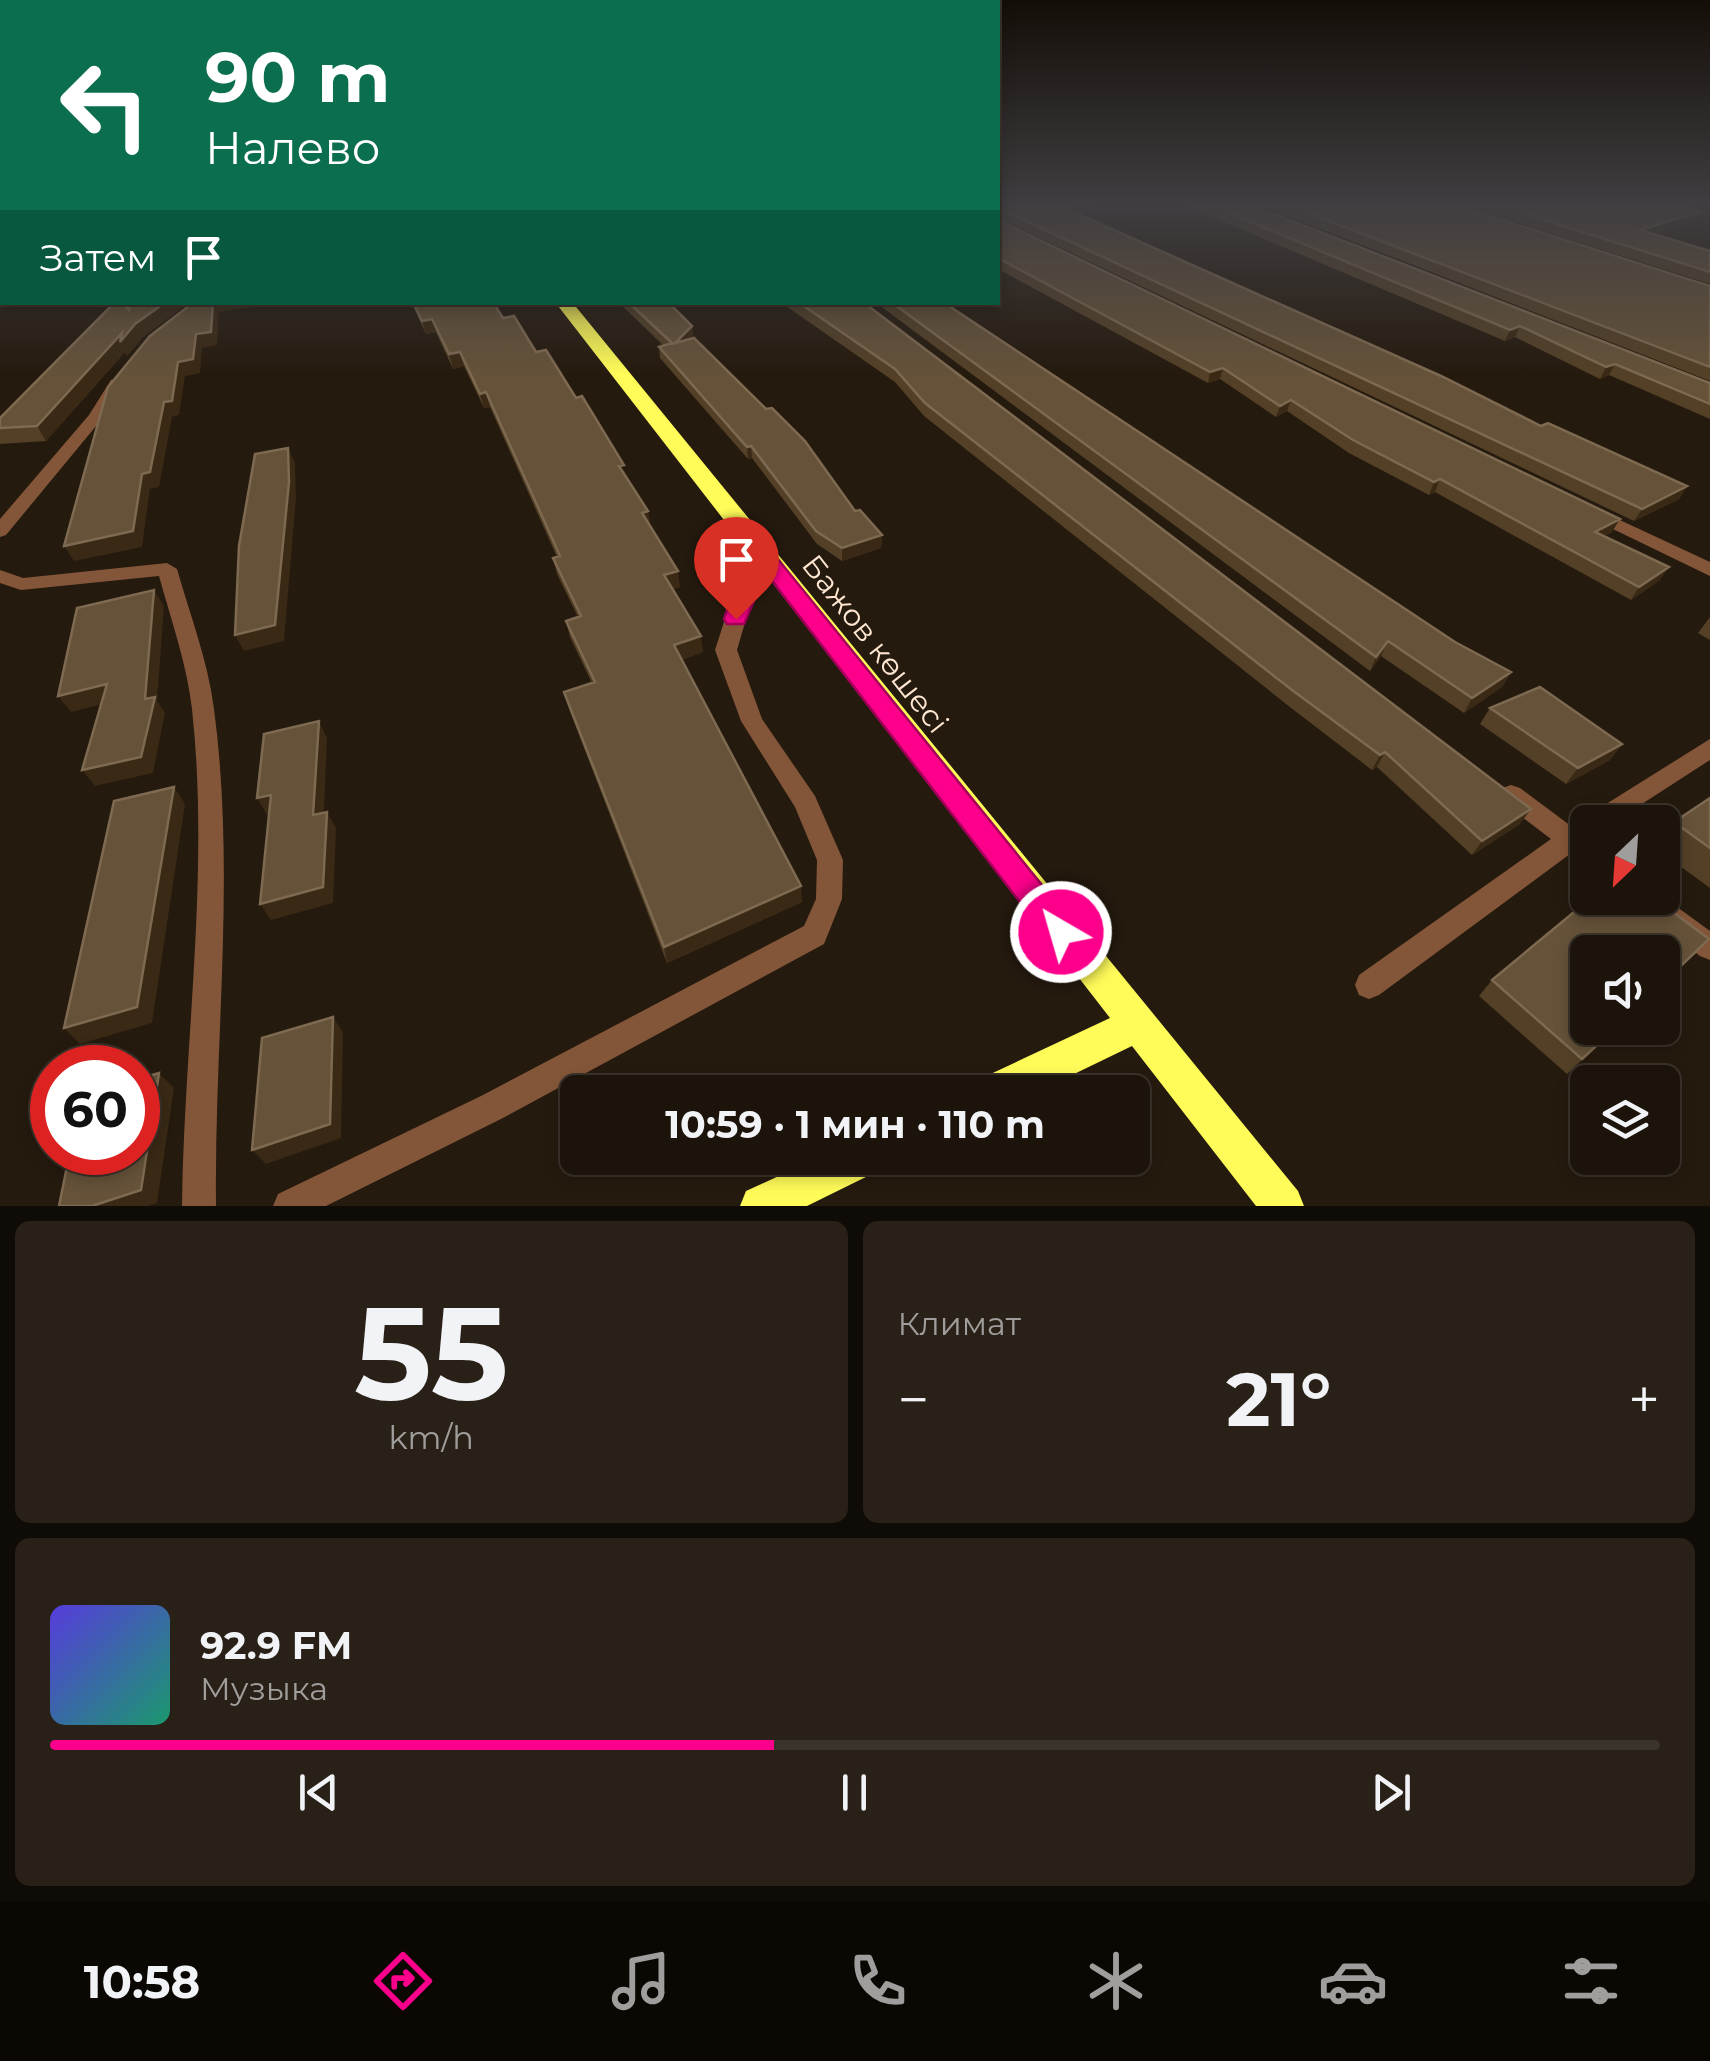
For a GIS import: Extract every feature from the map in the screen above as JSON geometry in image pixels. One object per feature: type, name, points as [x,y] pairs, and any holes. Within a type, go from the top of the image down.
[{"type":"main road","name":"Бажов көшесі","points":[[565,305],[1283,1206]]},
{"type":"main road","points":[[1032,1075],[1136,1025]]},
{"type":"main road","points":[[762,1206],[827,1175]]},
{"type":"street","points":[[0,530],[95,417],[128,368]]},
{"type":"street","points":[[1568,500],[1710,570]]},
{"type":"street","points":[[290,1206],[492,1107],[814,935],[829,899],[830,860],[806,802],[752,721],[726,650],[746,588],[765,557]]},
{"type":"street","points":[[0,576],[20,584],[168,569],[184,614],[208,758],[208,971],[200,1206]]},
{"type":"street","points":[[1621,805],[1710,748]]},
{"type":"street","points":[[1490,779],[1570,832]]},
{"type":"street","points":[[1369,985],[1570,848]]},
{"type":"street","points":[[1668,915],[1710,947]]},
{"type":"building","points":[[1004,261],[1084,261],[1620,519],[1595,532],[1669,567],[1639,587],[1440,479],[1434,482],[1353,440],[1291,400],[1280,406],[1223,368],[1210,372]]},
{"type":"building","points":[[1112,261],[1184,261],[1441,376],[1541,426],[1548,423],[1687,486],[1642,509]]},
{"type":"building","points":[[1345,261],[1396,261],[1710,383],[1710,404],[1615,364],[1606,367],[1520,326],[1510,330]]},
{"type":"building","points":[[1434,261],[1632,261],[1710,286],[1710,367]]},
{"type":"building","points":[[1676,261],[1710,261],[1710,272]]},
{"type":"building","points":[[112,305],[124,305],[129,310],[130,305],[162,305],[135,324],[120,342],[122,333],[37,426],[0,428],[0,418]]},
{"type":"building","points":[[190,305],[213,305],[211,332],[196,334],[193,359],[178,362],[172,401],[164,402],[150,472],[142,474],[133,531],[64,546],[108,387],[150,336]]},
{"type":"building","points":[[414,305],[495,305],[503,318],[514,316],[536,352],[546,350],[576,398],[582,396],[648,511],[642,513],[678,571],[664,575],[701,636],[674,645],[801,886],[664,947],[564,692],[595,682],[566,621],[581,616],[553,558],[560,556],[486,392],[480,394],[460,352],[449,354],[432,319],[422,321]]},
{"type":"building","points":[[631,305],[671,305],[692,326],[675,343],[694,338],[766,409],[772,408],[805,441],[855,511],[860,510],[882,535],[842,548],[816,531],[751,446],[747,447],[659,347],[672,343]]},
{"type":"building","points":[[802,305],[867,305],[1531,809],[1482,841],[1385,752],[1380,755],[1292,690],[925,403],[895,369]]},
{"type":"building","points":[[895,305],[948,305],[1455,642],[1511,672],[1472,698],[1388,641],[1376,657]]},
{"type":"building","points":[[288,448],[289,482],[275,625],[235,635],[239,546],[255,454]]},
{"type":"building","points":[[154,590],[145,699],[155,697],[141,757],[82,770],[107,684],[58,696],[77,608]]},
{"type":"building","points":[[1540,687],[1622,744],[1578,768],[1490,708]]},
{"type":"building","points":[[319,721],[313,815],[327,812],[323,887],[260,904],[271,795],[257,798],[264,734]]},
{"type":"building","points":[[174,787],[137,1007],[64,1028],[114,801]]},
{"type":"building","points":[[1710,798],[1710,848],[1680,826],[1680,818]]},
{"type":"building","points":[[1570,915],[1677,915],[1709,939],[1680,967],[1680,935],[1570,935],[1570,1045],[1597,1045],[1582,1059],[1492,980]]},
{"type":"building","points":[[333,1017],[330,1124],[252,1150],[262,1038]]},
{"type":"building","points":[[65,1175],[143,1175],[141,1190],[92,1206],[59,1206]]},
{"type":"route","points":[[736,619],[746,588],[765,557],[1061,932]]}]
